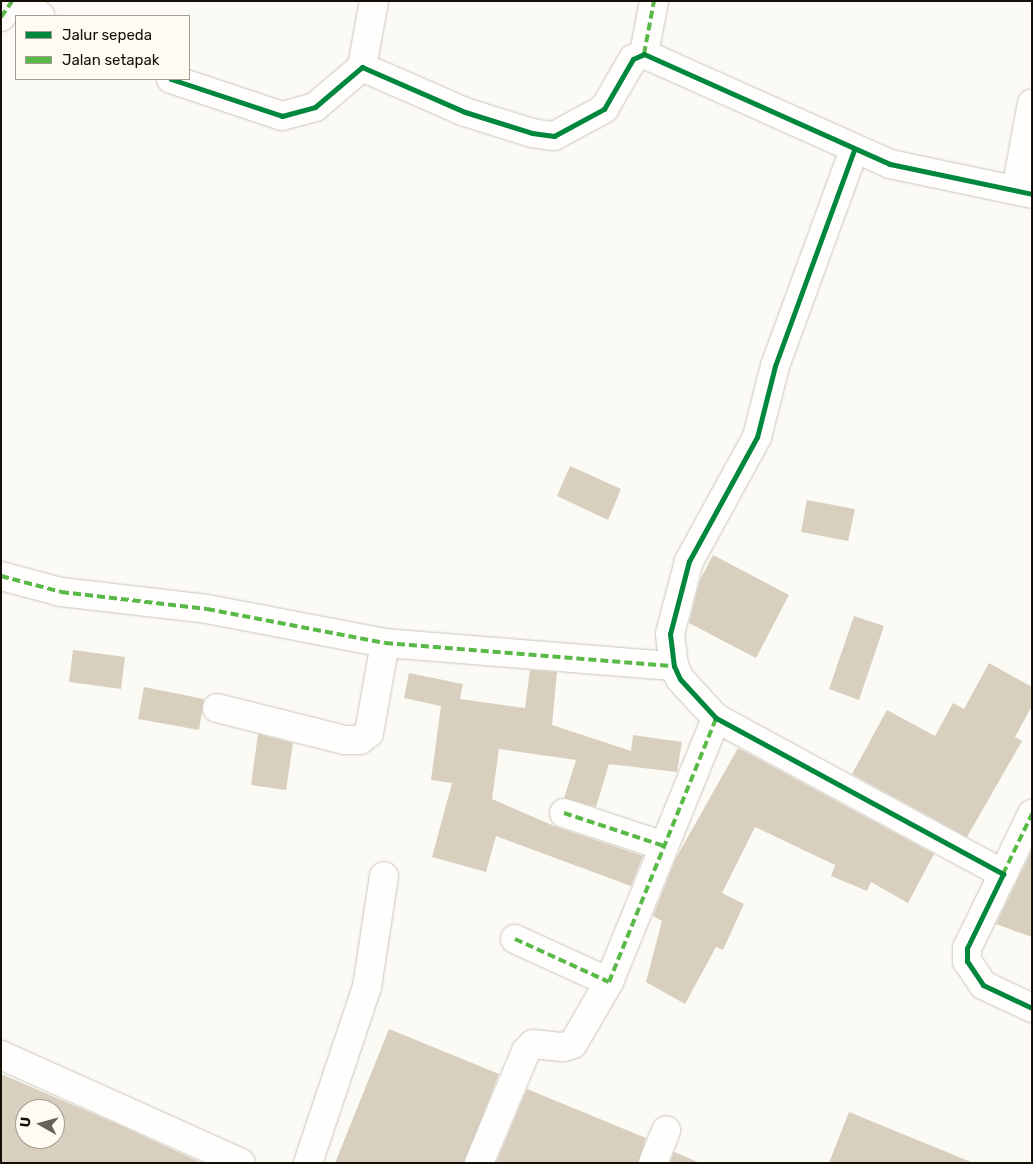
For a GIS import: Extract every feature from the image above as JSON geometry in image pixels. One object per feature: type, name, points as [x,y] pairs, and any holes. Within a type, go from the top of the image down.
[{"type":"street","points":[[1,17],[12,1]]},
{"type":"street","points":[[23,1],[39,15]]},
{"type":"street","points":[[174,80],[282,116],[315,107],[362,67],[374,1]]},
{"type":"street","points":[[644,54],[654,1]]},
{"type":"street","points":[[362,67],[465,112],[532,133],[554,136],[604,109],[633,59],[644,54],[854,150],[890,164],[1024,192],[1032,103]]},
{"type":"street","points":[[854,150],[775,366],[757,437],[689,561],[670,634],[674,666],[680,679],[716,718],[1003,874]]},
{"type":"street","points":[[1,576],[61,592],[207,609],[385,643],[674,666]]},
{"type":"street","points":[[217,708],[344,740],[360,740],[368,733],[385,643]]},
{"type":"street","points":[[479,1163],[526,1051],[533,1044],[563,1047],[573,1044],[609,982],[716,718]]},
{"type":"street","points":[[564,813],[664,846]]},
{"type":"street","points":[[1032,814],[967,948],[967,961],[983,985],[1032,1008]]},
{"type":"street","points":[[308,1163],[367,987],[384,876]]},
{"type":"street","points":[[515,938],[609,982]]},
{"type":"street","points":[[1,1055],[241,1163]]},
{"type":"street","points":[[653,1163],[666,1131]]},
{"type":"building","points":[[570,466],[621,489],[608,520],[557,496]]},
{"type":"building","points":[[807,500],[855,509],[848,541],[801,532]]},
{"type":"building","points":[[713,555],[789,595],[756,658],[689,623],[700,580]]},
{"type":"building","points":[[854,616],[884,626],[859,700],[829,689]]},
{"type":"building","points":[[73,650],[125,657],[121,689],[69,682]]},
{"type":"building","points":[[989,663],[1032,687],[1032,706],[1015,737],[1022,741],[967,837],[852,774],[887,710],[935,736],[953,703],[964,709]]},
{"type":"building","points":[[530,670],[557,672],[552,725],[631,751],[633,735],[682,742],[677,772],[609,764],[596,807],[564,798],[576,760],[499,749],[492,799],[559,828],[643,856],[631,886],[496,836],[486,872],[432,857],[452,783],[431,780],[441,706],[404,698],[409,673],[463,684],[460,699],[525,708]]},
{"type":"building","points":[[144,687],[204,699],[199,730],[138,719]]},
{"type":"building","points":[[258,734],[293,743],[286,790],[251,785]]},
{"type":"building","points":[[738,748],[934,854],[908,903],[871,882],[867,891],[831,876],[835,865],[755,827],[722,893],[744,904],[723,950],[716,947],[685,1004],[646,982],[662,921],[653,916],[676,858]]},
{"type":"building","points":[[1032,850],[1032,937],[996,924]]},
{"type":"building","points":[[389,1029],[499,1074],[464,1163],[335,1163]]},
{"type":"building","points":[[1,1074],[59,1099],[15,1099],[15,1149],[65,1149],[65,1102],[202,1163],[1,1163]]},
{"type":"building","points":[[527,1089],[646,1138],[638,1163],[496,1163]]},
{"type":"building","points":[[849,1112],[971,1162],[971,1163],[829,1163]]},
{"type":"building","points":[[674,1152],[698,1162],[698,1163],[670,1163]]},
{"type":"marked path","points":[[1,17],[12,1]]},
{"type":"marked path","points":[[644,54],[654,1]]},
{"type":"marked path","points":[[1,576],[61,592],[207,609],[385,643],[674,666]]},
{"type":"marked path","points":[[515,939],[609,982],[716,718]]},
{"type":"marked path","points":[[564,813],[664,846]]},
{"type":"marked path","points":[[1003,874],[1032,814]]},
{"type":"cycle path","points":[[174,80],[282,116],[315,107],[362,67],[465,112],[532,133],[554,136],[604,109],[633,59],[644,54],[890,164],[1032,194]]},
{"type":"cycle path","points":[[854,150],[775,366],[757,437],[689,561],[670,634],[674,666],[680,679],[716,718],[1003,874],[967,948],[967,961],[983,985],[1032,1008]]}]
